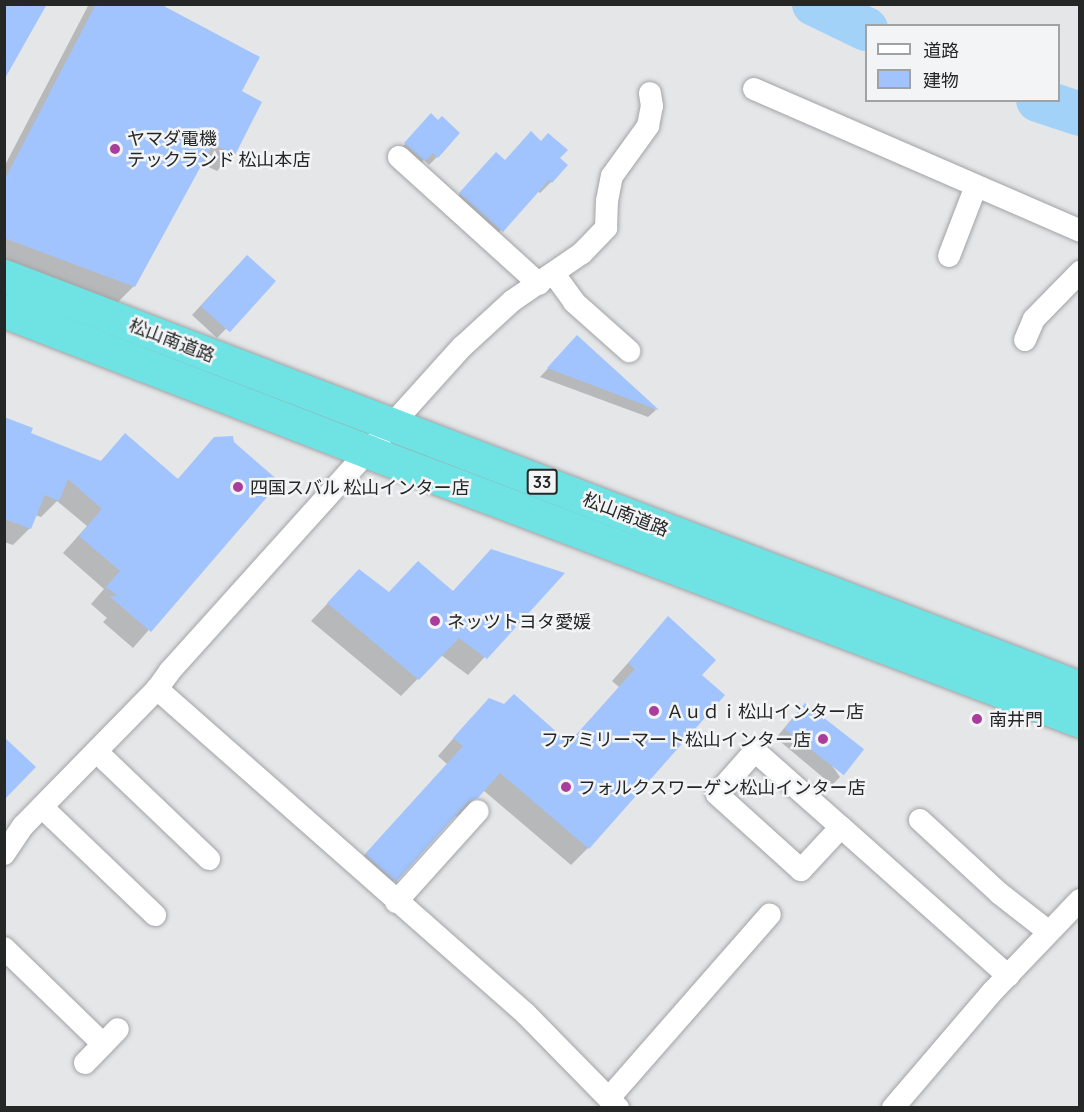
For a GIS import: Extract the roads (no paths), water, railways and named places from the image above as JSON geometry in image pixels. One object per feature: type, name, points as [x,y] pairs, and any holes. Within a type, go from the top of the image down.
[{"type":"highway","name":"松山南道路","points":[[4,276],[1080,688]]},
{"type":"highway","name":"松山南道路","points":[[4,311],[1080,721]]},
{"type":"street","points":[[754,89],[1080,231]]},
{"type":"street","points":[[8,842],[157,689],[170,671],[462,347],[512,301],[582,253],[606,228],[607,201],[612,176],[648,126],[652,106],[650,93]]},
{"type":"street","points":[[399,157],[547,279],[628,351]]},
{"type":"street","points":[[949,256],[976,186]]},
{"type":"street","points":[[1025,340],[1034,319],[1080,272]]},
{"type":"street","points":[[157,689],[396,902],[526,1014],[613,1103],[771,914]]},
{"type":"street","points":[[841,826],[801,870],[717,794],[755,751],[841,826],[1008,976]]},
{"type":"street","points":[[97,752],[209,860]]},
{"type":"street","points":[[43,808],[155,915]]},
{"type":"street","points":[[396,902],[478,811]]},
{"type":"street","points":[[920,820],[999,893],[1049,932]]},
{"type":"street","points":[[893,1107],[1008,976],[1080,900]]},
{"type":"street","points":[[4,948],[110,1037],[85,1063]]},
{"type":"waterway","points":[[814,4],[865,29]]},
{"type":"waterway","points":[[1044,102],[1080,114]]},
{"type":"place","name":"ヤマダ電機 テックランド 松山本店","points":[[115,149]]},
{"type":"place","name":"四国スバル 松山インター店","points":[[238,487]]},
{"type":"place","name":"ネッツトヨタ愛媛","points":[[435,621]]},
{"type":"place","name":"Ａｕｄｉ松山インター店","points":[[654,711]]},
{"type":"place","name":"南井門","points":[[977,719]]},
{"type":"place","name":"ファミリーマート松山インター店","points":[[823,739]]},
{"type":"place","name":"フォルクスワーゲン松山インター店","points":[[566,787]]}]
